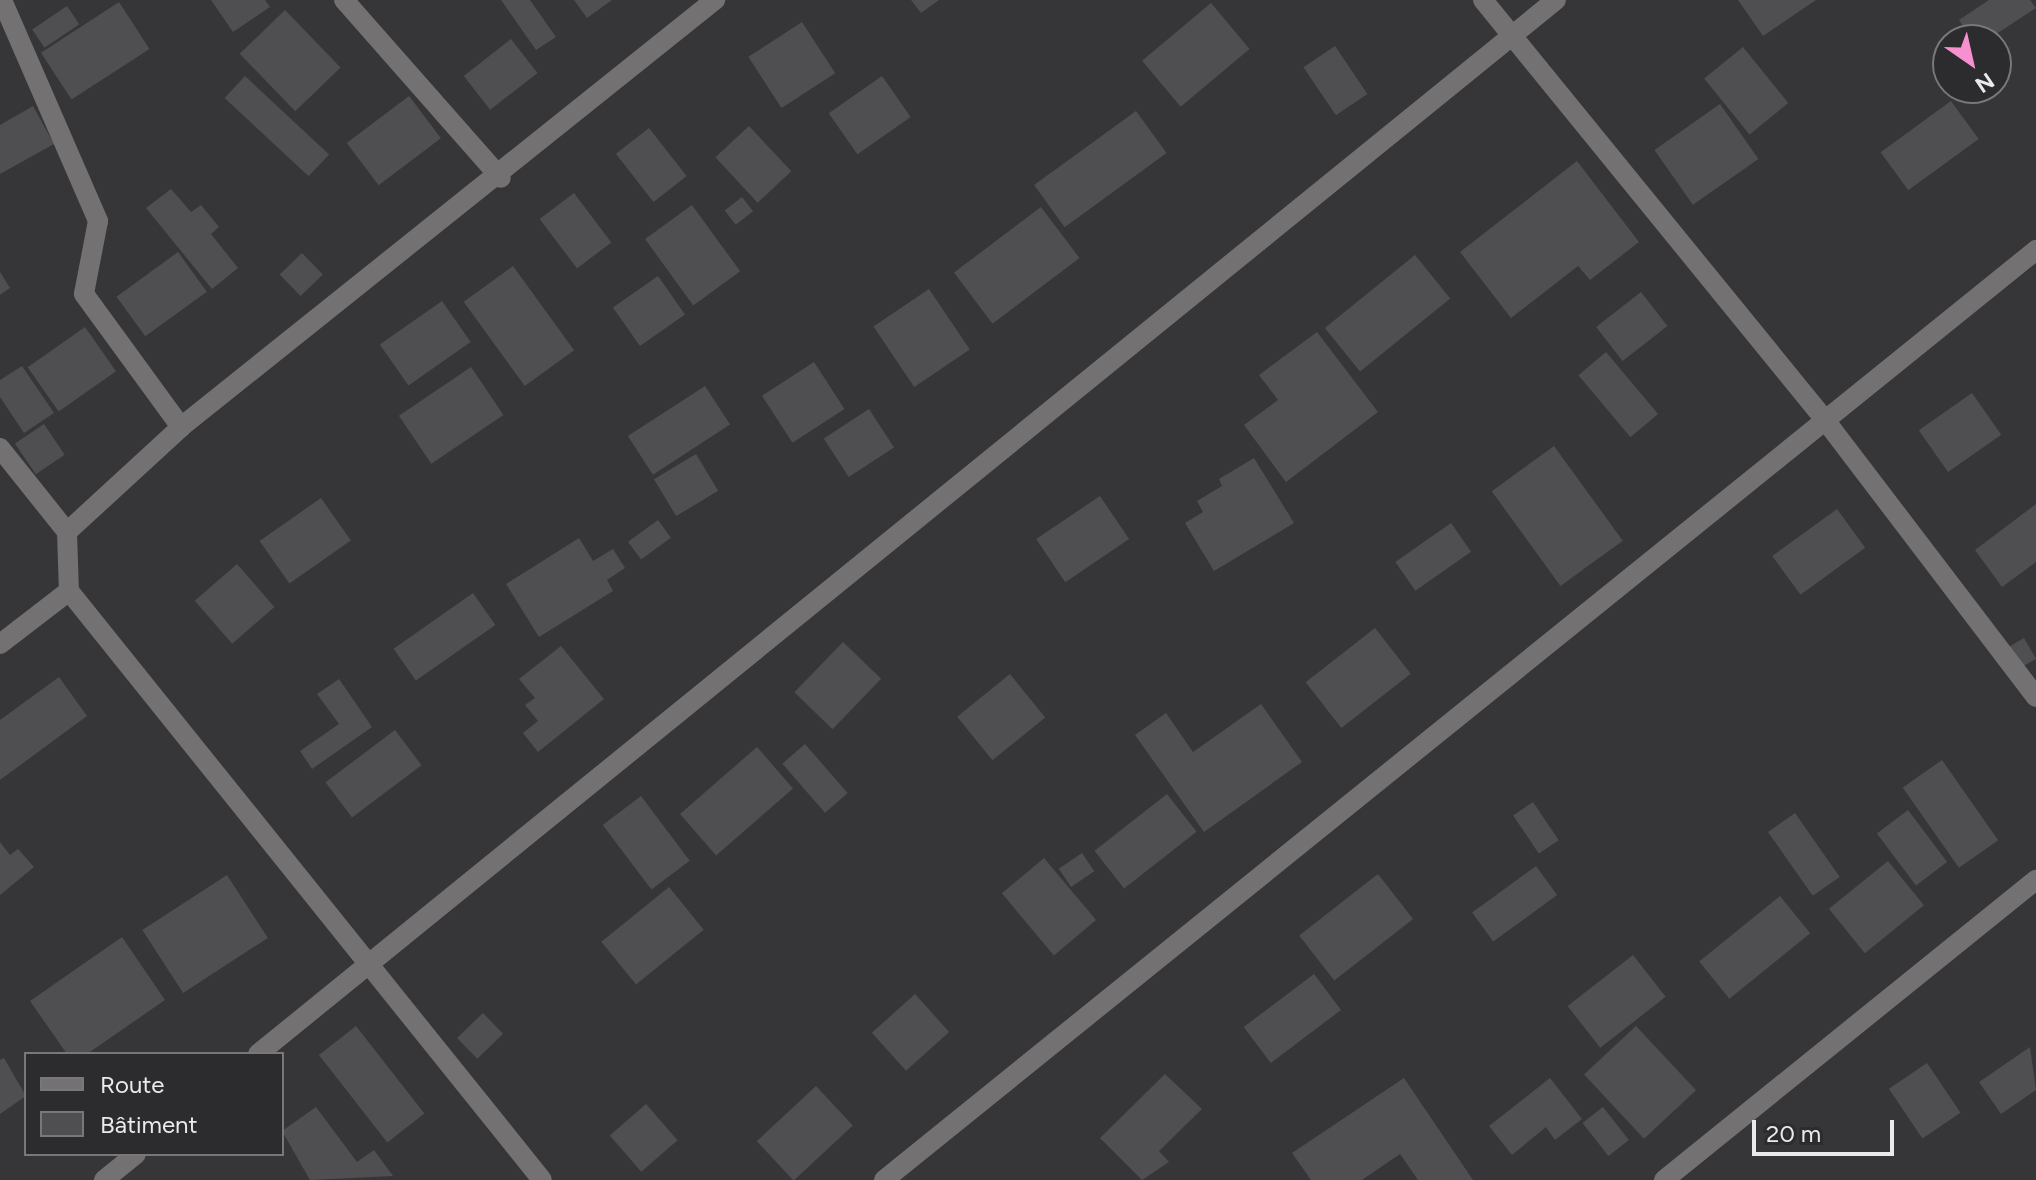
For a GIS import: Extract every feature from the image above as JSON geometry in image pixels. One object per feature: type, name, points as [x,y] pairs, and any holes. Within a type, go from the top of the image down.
[{"type":"street","points":[[2,0],[98,221],[84,294],[181,427]]},
{"type":"street","points":[[344,0],[501,178]]},
{"type":"street","points":[[67,532],[181,427],[501,178],[715,0]]},
{"type":"street","points":[[1483,0],[1825,420],[2036,697]]},
{"type":"street","points":[[260,1052],[1556,0]]},
{"type":"street","points":[[884,1180],[2036,250]]},
{"type":"street","points":[[0,448],[67,532],[69,591],[365,965],[542,1180]]},
{"type":"street","points":[[0,644],[69,591]]},
{"type":"street","points":[[1664,1180],[2036,880]]},
{"type":"street","points":[[104,1180],[134,1156]]},
{"type":"building","points":[[211,0],[265,0],[270,7],[233,32]]},
{"type":"building","points":[[501,0],[530,0],[556,37],[536,50]]},
{"type":"building","points":[[574,0],[612,0],[587,18]]},
{"type":"building","points":[[911,0],[939,0],[921,13]]},
{"type":"building","points":[[1738,0],[1816,0],[1763,36]]},
{"type":"building","points":[[1989,0],[2030,0],[2036,8],[2012,24],[1962,24],[1959,20]]},
{"type":"building","points":[[119,2],[149,49],[72,100],[41,53]]},
{"type":"building","points":[[1211,3],[1250,49],[1181,107],[1142,61]]},
{"type":"building","points":[[67,6],[79,24],[44,48],[32,29]]},
{"type":"building","points":[[285,10],[341,68],[295,111],[240,54]]},
{"type":"building","points":[[802,22],[835,73],[782,108],[748,57]]},
{"type":"building","points":[[511,39],[537,73],[490,110],[464,76]]},
{"type":"building","points":[[1335,46],[1367,94],[1336,115],[1303,67]]},
{"type":"building","points":[[1743,47],[1788,103],[1749,134],[1704,78]]},
{"type":"building","points":[[245,76],[329,154],[309,176],[225,98]]},
{"type":"building","points":[[882,76],[911,117],[857,154],[829,113]]},
{"type":"building","points":[[409,96],[441,138],[379,185],[347,143]]},
{"type":"building","points":[[1720,104],[1758,159],[1693,205],[1654,150]]},
{"type":"building","points":[[1947,104],[1953,104],[1979,139],[1908,190],[1881,152]]},
{"type":"building","points":[[33,106],[54,144],[0,174],[0,125]]},
{"type":"building","points":[[1136,111],[1167,153],[1065,227],[1034,185]]},
{"type":"building","points":[[749,126],[791,171],[758,203],[715,157]]},
{"type":"building","points":[[649,128],[687,176],[653,202],[616,154]]},
{"type":"building","points":[[1577,161],[1639,242],[1590,280],[1578,266],[1511,318],[1460,252]]},
{"type":"building","points":[[171,189],[191,212],[201,205],[219,227],[211,234],[238,268],[212,289],[146,208]]},
{"type":"building","points":[[574,193],[611,243],[577,268],[540,219]]},
{"type":"building","points":[[742,197],[753,211],[736,225],[725,211]]},
{"type":"building","points":[[692,205],[740,271],[693,305],[645,239]]},
{"type":"building","points":[[1041,207],[1080,258],[992,324],[954,273]]},
{"type":"building","points":[[178,252],[207,292],[145,336],[117,297]]},
{"type":"building","points":[[302,253],[323,275],[301,296],[280,275]]},
{"type":"building","points":[[1415,255],[1450,299],[1360,372],[1325,328]]},
{"type":"building","points":[[513,266],[574,350],[525,386],[464,302]]},
{"type":"building","points":[[0,272],[10,288],[0,295]]},
{"type":"building","points":[[658,276],[685,315],[640,346],[613,308]]},
{"type":"building","points":[[929,289],[970,350],[914,387],[873,326]]},
{"type":"building","points":[[1641,292],[1667,326],[1623,361],[1596,327]]},
{"type":"building","points":[[442,301],[471,342],[408,386],[380,345]]},
{"type":"building","points":[[85,327],[116,371],[59,411],[28,367]]},
{"type":"building","points":[[1317,332],[1378,412],[1286,482],[1244,425],[1278,400],[1259,375]]},
{"type":"building","points":[[1606,352],[1658,414],[1630,437],[1578,375]]},
{"type":"building","points":[[814,362],[844,409],[793,443],[762,396]]},
{"type":"building","points":[[22,366],[54,413],[24,433],[0,397],[0,380]]},
{"type":"building","points":[[471,367],[503,415],[431,464],[399,416]]},
{"type":"building","points":[[705,386],[730,425],[653,475],[628,436]]},
{"type":"building","points":[[1972,393],[2001,435],[1948,472],[1919,430]]},
{"type":"building","points":[[869,409],[894,448],[849,477],[824,438]]},
{"type":"building","points":[[44,424],[65,455],[36,474],[15,444]]},
{"type":"building","points":[[1554,446],[1623,541],[1560,586],[1492,491]]},
{"type":"building","points":[[696,454],[718,491],[676,516],[654,479]]},
{"type":"building","points":[[1254,458],[1294,523],[1214,571],[1185,523],[1203,512],[1197,501],[1222,486],[1219,479]]},
{"type":"building","points":[[1100,496],[1129,539],[1065,582],[1036,539]]},
{"type":"building","points":[[321,498],[351,541],[289,584],[260,541]]},
{"type":"building","points":[[2036,504],[2036,562],[2002,587],[1975,550]]},
{"type":"building","points":[[1837,509],[1865,548],[1800,595],[1772,556]]},
{"type":"building","points":[[658,520],[671,538],[641,560],[628,542]]},
{"type":"building","points":[[1451,523],[1471,552],[1415,591],[1395,562]]},
{"type":"building","points":[[579,538],[593,561],[613,549],[625,568],[607,580],[613,591],[539,637],[506,584]]},
{"type":"building","points":[[237,564],[274,607],[232,644],[195,601]]},
{"type":"building","points":[[473,593],[495,625],[416,681],[394,649]]},
{"type":"building","points":[[1375,628],[1411,674],[1341,728],[1306,682]]},
{"type":"building","points":[[2024,638],[2036,659],[2020,668],[2008,648]]},
{"type":"building","points":[[843,642],[881,679],[832,729],[794,692]]},
{"type":"building","points":[[561,646],[604,699],[538,752],[523,733],[538,721],[525,705],[535,698],[519,679]]},
{"type":"building","points":[[1010,674],[1045,718],[992,760],[957,717]]},
{"type":"building","points":[[59,677],[87,716],[0,780],[0,720]]},
{"type":"building","points":[[339,679],[372,727],[312,769],[300,751],[339,724],[317,694]]},
{"type":"building","points":[[1261,704],[1302,762],[1204,832],[1135,735],[1166,713],[1193,752]]},
{"type":"building","points":[[395,730],[421,765],[352,817],[326,782]]},
{"type":"building","points":[[805,744],[848,793],[825,813],[782,764]]},
{"type":"building","points":[[757,747],[793,789],[716,855],[680,814]]},
{"type":"building","points":[[1942,760],[1998,840],[1959,868],[1903,788]]},
{"type":"building","points":[[1167,794],[1197,832],[1124,888],[1095,851]]},
{"type":"building","points":[[641,796],[690,861],[651,890],[603,825]]},
{"type":"building","points":[[1533,802],[1559,840],[1539,854],[1513,815]]},
{"type":"building","points":[[1908,810],[1947,862],[1916,885],[1877,833]]},
{"type":"building","points":[[1795,813],[1840,877],[1813,896],[1768,832]]},
{"type":"building","points":[[0,842],[10,855],[18,849],[34,867],[0,895]]},
{"type":"building","points":[[1082,853],[1094,871],[1071,887],[1059,869]]},
{"type":"building","points":[[1044,858],[1096,920],[1054,955],[1002,893]]},
{"type":"building","points":[[1888,861],[1924,905],[1865,953],[1829,909]]},
{"type":"building","points":[[1536,866],[1557,895],[1493,942],[1472,912]]},
{"type":"building","points":[[1378,874],[1413,919],[1334,980],[1299,936]]},
{"type":"building","points":[[227,875],[268,938],[183,993],[142,930]]},
{"type":"building","points":[[669,887],[704,930],[636,984],[601,942]]},
{"type":"building","points":[[1780,896],[1810,933],[1729,999],[1699,961]]},
{"type":"building","points":[[122,937],[165,1000],[90,1052],[66,1052],[30,1001]]},
{"type":"building","points":[[1633,955],[1666,997],[1600,1048],[1568,1006]]},
{"type":"building","points":[[1314,974],[1341,1010],[1271,1063],[1244,1027]]},
{"type":"building","points":[[915,994],[949,1032],[906,1071],[872,1033]]},
{"type":"building","points":[[483,1013],[503,1034],[477,1059],[457,1038]]},
{"type":"building","points":[[356,1026],[424,1113],[387,1142],[319,1055]]},
{"type":"building","points":[[1636,1026],[1696,1090],[1644,1139],[1584,1074]]},
{"type":"building","points":[[2030,1047],[2036,1090],[2001,1114],[1979,1082]]},
{"type":"building","points":[[4,1058],[24,1097],[0,1114],[0,1060]]},
{"type":"building","points":[[1927,1063],[1961,1113],[1922,1138],[1889,1089]]},
{"type":"building","points":[[1165,1074],[1202,1109],[1159,1151],[1169,1162],[1142,1180],[1100,1138]]},
{"type":"building","points":[[1404,1078],[1473,1180],[1418,1180],[1400,1154],[1362,1180],[1311,1180],[1292,1153]]},
{"type":"building","points":[[1550,1078],[1582,1119],[1555,1140],[1546,1127],[1512,1155],[1489,1126]]},
{"type":"building","points":[[816,1086],[853,1125],[794,1180],[757,1141]]},
{"type":"building","points":[[646,1104],[677,1140],[641,1172],[610,1135]]},
{"type":"building","points":[[316,1107],[357,1162],[374,1150],[393,1176],[310,1180],[284,1130]]},
{"type":"building","points":[[1603,1107],[1629,1140],[1608,1156],[1583,1123]]}]
